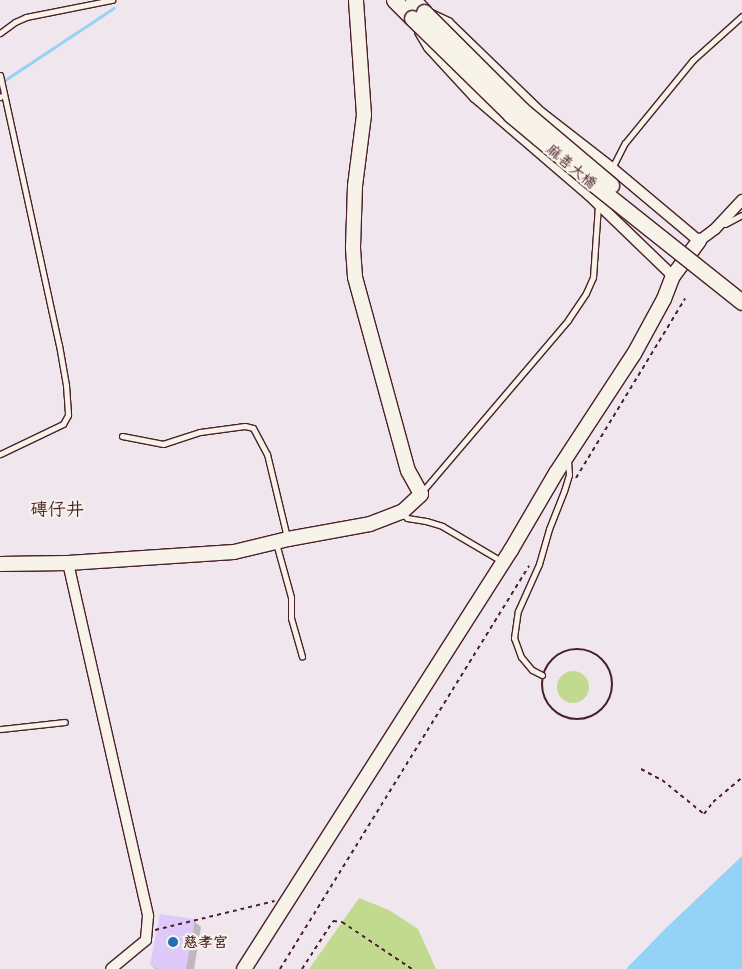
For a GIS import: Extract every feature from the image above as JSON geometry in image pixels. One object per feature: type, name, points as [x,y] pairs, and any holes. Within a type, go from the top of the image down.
[{"type":"main road","points":[[394,0],[418,15]]},
{"type":"main road","points":[[413,0],[418,15]]},
{"type":"main road","name":"麻善大橋","points":[[418,15],[521,109],[600,177],[742,288]]},
{"type":"main road","name":"麻善大橋","points":[[418,15],[512,115],[586,178],[742,302]]},
{"type":"street","points":[[0,564],[234,552],[370,524],[402,512],[421,494],[408,471],[356,277],[353,247],[355,186],[364,114],[356,0]]},
{"type":"street","points":[[418,15],[448,23],[541,113],[612,168],[699,241]]},
{"type":"street","points":[[418,15],[429,47],[475,97],[598,204],[673,276]]},
{"type":"street","points":[[244,969],[634,354],[664,298],[673,276],[699,241],[715,229],[742,200]]},
{"type":"street","points":[[68,562],[148,916],[146,940],[111,969]]},
{"type":"lane","points":[[0,33],[15,22],[26,17],[112,0]]},
{"type":"lane","points":[[612,168],[625,143],[693,60],[742,16]]},
{"type":"lane","points":[[0,74],[59,345],[66,385],[68,415],[63,424],[0,454]]},
{"type":"lane","points":[[421,494],[568,320],[586,293],[593,277],[598,204]]},
{"type":"lane","points":[[715,229],[742,215]]},
{"type":"lane","points":[[122,436],[163,444],[200,432],[246,426],[253,428],[266,454],[291,597],[290,618],[302,656]]},
{"type":"lane","points":[[542,675],[532,670],[521,657],[514,638],[518,611],[539,564],[549,529],[564,492],[569,475],[568,456]]},
{"type":"lane","points":[[402,512],[407,518],[426,520],[442,526],[503,562]]},
{"type":"lane","points":[[0,729],[66,722]]},
{"type":"path","points":[[564,492],[570,488],[685,299]]},
{"type":"path","points":[[280,969],[530,564]]},
{"type":"path","points":[[588,651],[606,665],[611,676],[612,688],[609,700],[594,715],[582,719],[570,718],[553,709],[546,699],[542,675],[549,665],[564,652],[588,651]]},
{"type":"path","points":[[641,769],[662,780],[704,814],[713,802],[742,778]]},
{"type":"path","points":[[148,931],[289,898]]},
{"type":"path","points":[[302,969],[333,921],[342,922],[412,969]]},
{"type":"green space","points":[[573,671],[585,675],[589,687],[585,699],[573,703],[561,699],[557,687],[561,675]]},
{"type":"green space","points":[[359,898],[389,910],[418,929],[436,969],[309,969]]},
{"type":"water","points":[[742,856],[742,969],[626,969],[666,928]]},
{"type":"building","name":"慈孝宮","points":[[160,914],[195,919],[186,969],[158,969],[150,965]]},
{"type":"waterway","points":[[2,82],[114,8]]},
{"type":"place","name":"慈孝宮","points":[[173,942]]},
{"type":"district","name":"磚仔井","points":[[57,509]]}]
